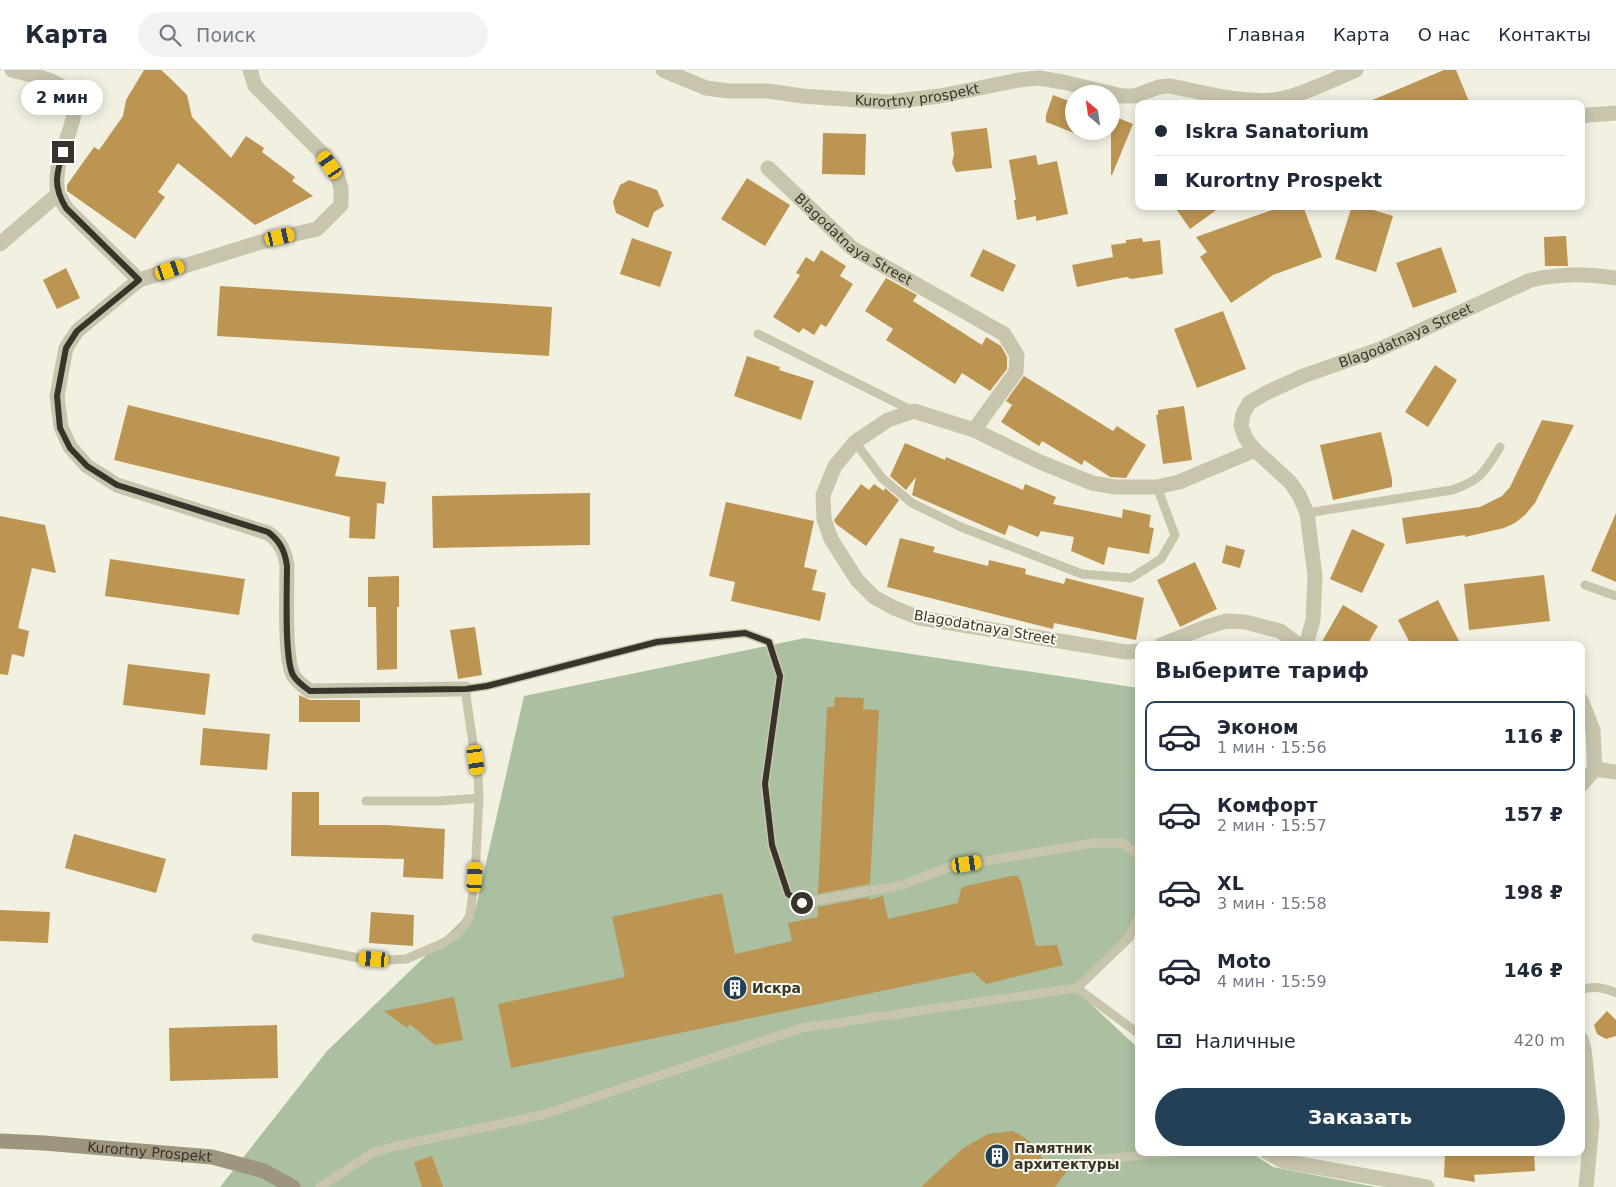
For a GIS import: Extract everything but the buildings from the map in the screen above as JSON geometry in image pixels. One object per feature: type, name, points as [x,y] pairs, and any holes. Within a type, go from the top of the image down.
[{"type":"street","points":[[12,70],[56,82],[68,90],[75,98],[76,108],[56,180],[58,194],[66,208],[139,280]]},
{"type":"street","points":[[250,70],[255,86],[323,154],[337,175],[341,188],[341,205],[317,229],[261,242],[198,260],[139,280],[77,331],[66,348],[57,396],[60,428],[70,448],[87,466],[117,485],[268,532],[276,538],[285,555],[287,566],[288,656],[292,673],[310,691],[466,689]]},
{"type":"street","name":"Kurortny prospekt","points":[[663,70],[706,88],[728,91],[768,91],[802,96],[889,102],[940,96],[1019,80],[1039,78],[1122,96],[1134,96],[1159,87],[1169,86],[1250,100]]},
{"type":"street","name":"Kurortny prospekt","points":[[1273,100],[1282,99],[1356,70]]},
{"type":"street","points":[[1585,116],[1616,113]]},
{"type":"street","name":"Blagodatnaya Street","points":[[768,168],[852,248],[1004,334],[1017,355],[1016,372],[974,430]]},
{"type":"street","points":[[0,244],[58,194]]},
{"type":"street","name":"Blagodatnaya Street","points":[[1307,641],[1313,620],[1315,576],[1307,513],[1299,495],[1290,482],[1255,450],[1246,439],[1241,426],[1243,414],[1250,404],[1266,393],[1303,376],[1380,349],[1531,280],[1554,275],[1584,274],[1616,278]]},
{"type":"street","points":[[914,411],[974,430],[1040,462],[1092,484],[1115,487],[1157,487],[1179,482],[1255,450]]},
{"type":"street","name":"Blagodatnaya Street","points":[[914,411],[888,420],[855,442],[835,466],[823,495],[824,518],[831,539],[857,580],[874,597],[894,608],[920,618],[1126,652],[1135,651]]},
{"type":"street","points":[[1171,641],[1227,621],[1245,622],[1280,631],[1294,641]]},
{"type":"street","points":[[1585,710],[1593,730],[1595,769],[1585,780]]},
{"type":"street","points":[[1595,769],[1616,772]]},
{"type":"street","points":[[1585,1058],[1592,1124],[1586,1187]]},
{"type":"street","name":"Kurortny Prospekt","points":[[0,1141],[212,1157],[264,1172],[293,1187]]},
{"type":"street","points":[[1274,1156],[1283,1161],[1427,1187]]},
{"type":"lane","points":[[758,334],[914,411]]},
{"type":"lane","points":[[855,442],[882,478],[912,503],[961,528],[1082,574],[1131,578],[1161,560],[1175,535],[1157,487]]},
{"type":"lane","points":[[1307,513],[1452,490],[1472,483],[1486,471],[1500,447]]},
{"type":"lane","points":[[1585,585],[1616,596]]},
{"type":"lane","points":[[256,938],[359,958],[390,960],[406,959],[443,943],[457,934],[470,915],[475,877],[479,798],[478,777],[466,689],[487,686],[657,642],[745,633],[769,642],[780,676],[765,784],[772,845],[788,894],[802,903],[902,885],[949,867],[1093,843],[1123,843],[1135,853]]},
{"type":"lane","points":[[366,801],[440,801],[479,798]]},
{"type":"lane","points":[[320,1187],[372,1153],[396,1146],[542,1116],[800,1028],[1078,988],[1129,938],[1135,925]]},
{"type":"lane","points":[[1078,988],[1135,1031]]},
{"type":"lane","points":[[1585,988],[1607,989],[1616,993]]},
{"type":"lane","points":[[1083,1160],[1135,1155]]},
{"type":"green space","points":[[805,638],[1135,687],[1135,927],[1077,991],[1135,1045],[1135,1156],[1256,1156],[1273,1167],[1376,1187],[220,1187],[327,1051],[476,907],[524,696]]},
{"type":"place","name":"Искра","points":[[735,988]]},
{"type":"place","name":"Памятник архитектуры","points":[[997,1156]]},
{"type":"route","points":[[63,152],[56,180],[58,194],[66,208],[139,280],[77,331],[66,348],[57,396],[60,428],[70,448],[87,466],[117,485],[268,532],[276,538],[282,546],[287,566],[288,656],[292,673],[300,683],[310,691],[466,689],[487,686],[657,642],[745,633],[769,642],[780,676],[765,784],[772,845],[788,894],[802,903]]}]
